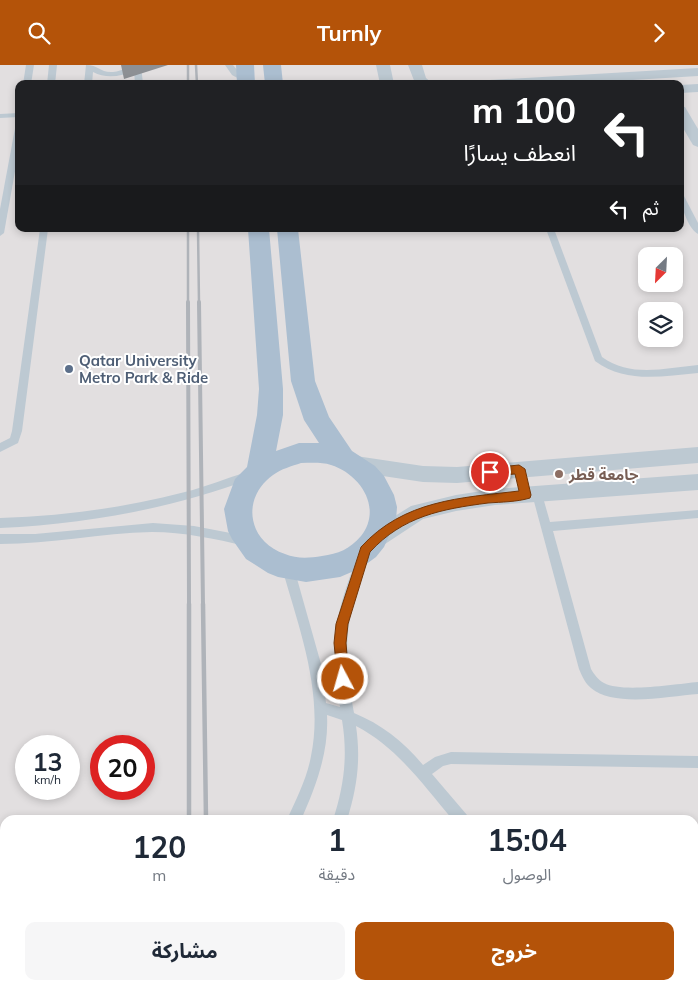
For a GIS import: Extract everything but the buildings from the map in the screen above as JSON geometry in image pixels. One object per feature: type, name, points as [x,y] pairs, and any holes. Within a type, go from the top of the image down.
[{"type":"main road","points":[[258,232],[271,389],[270,415],[258,471]]},
{"type":"main road","points":[[288,232],[303,381],[317,420],[349,461]]},
{"type":"main road","points":[[299,453],[329,454],[349,461],[368,474],[378,486],[383,499],[384,513],[381,527],[370,545],[343,564],[330,568],[302,570],[288,568],[263,558],[246,541],[240,532],[236,511],[242,490],[258,471],[272,462],[299,453]]},
{"type":"street","points":[[383,65],[386,80]]},
{"type":"street","points":[[415,65],[420,80]]},
{"type":"street","points":[[581,80],[659,74],[689,69],[698,89],[684,89]]},
{"type":"street","points":[[684,117],[698,142]]},
{"type":"street","points":[[349,461],[440,475],[698,455]]},
{"type":"street","points":[[519,469],[532,494]]},
{"type":"street","points":[[370,545],[399,523],[418,512],[456,503],[532,494],[698,482]]},
{"type":"lane","points":[[28,80],[30,65]]},
{"type":"lane","points":[[51,80],[53,65]]},
{"type":"lane","points":[[91,65],[100,73],[112,74],[125,72],[137,65],[139,80]]},
{"type":"lane","points":[[89,80],[91,65]]},
{"type":"lane","points":[[229,65],[235,73],[246,76]]},
{"type":"lane","points":[[0,116],[15,115]]},
{"type":"lane","points":[[0,233],[15,148]]},
{"type":"lane","points":[[684,204],[698,231]]},
{"type":"lane","points":[[0,448],[14,440],[17,431],[44,232]]},
{"type":"lane","points":[[551,232],[598,359],[605,366],[619,372],[635,374],[698,369]]},
{"type":"lane","points":[[0,523],[88,516],[130,509],[219,487],[258,471]]},
{"type":"lane","points":[[532,494],[546,527],[585,669],[595,684],[613,692],[622,693],[698,688]]},
{"type":"lane","points":[[546,527],[698,514]]},
{"type":"lane","points":[[0,539],[17,540],[90,532],[162,528],[205,532],[246,541]]},
{"type":"lane","points":[[341,815],[350,785],[353,754],[340,661],[340,643],[348,601],[370,545]]},
{"type":"lane","points":[[288,568],[319,684],[322,707],[319,755],[312,781],[296,815]]},
{"type":"lane","points":[[322,707],[348,715],[389,738],[458,815]]},
{"type":"lane","points":[[422,773],[440,761],[461,757],[698,762]]},
{"type":"shaded area","points":[[0,65],[698,65],[698,815],[0,815]]},
{"type":"railway","points":[[188,65],[188,80]]},
{"type":"railway","points":[[196,65],[197,80]]},
{"type":"railway","points":[[188,232],[188,302]]},
{"type":"railway","points":[[198,232],[199,303]]},
{"type":"railway","points":[[188,302],[189,605]]},
{"type":"railway","points":[[199,302],[203,605]]},
{"type":"railway","points":[[203,604],[206,815]]},
{"type":"railway","points":[[189,605],[189,815]]},
{"type":"place","name":"Qatar University Metro Park & Ride","points":[[69,369]]},
{"type":"place","name":"جامعة قطر","points":[[559,474]]},
{"type":"route","points":[[343,679],[340,661],[342,624],[365,550],[374,540],[418,512],[456,503],[495,497],[526,495],[519,469],[490,472]]}]
